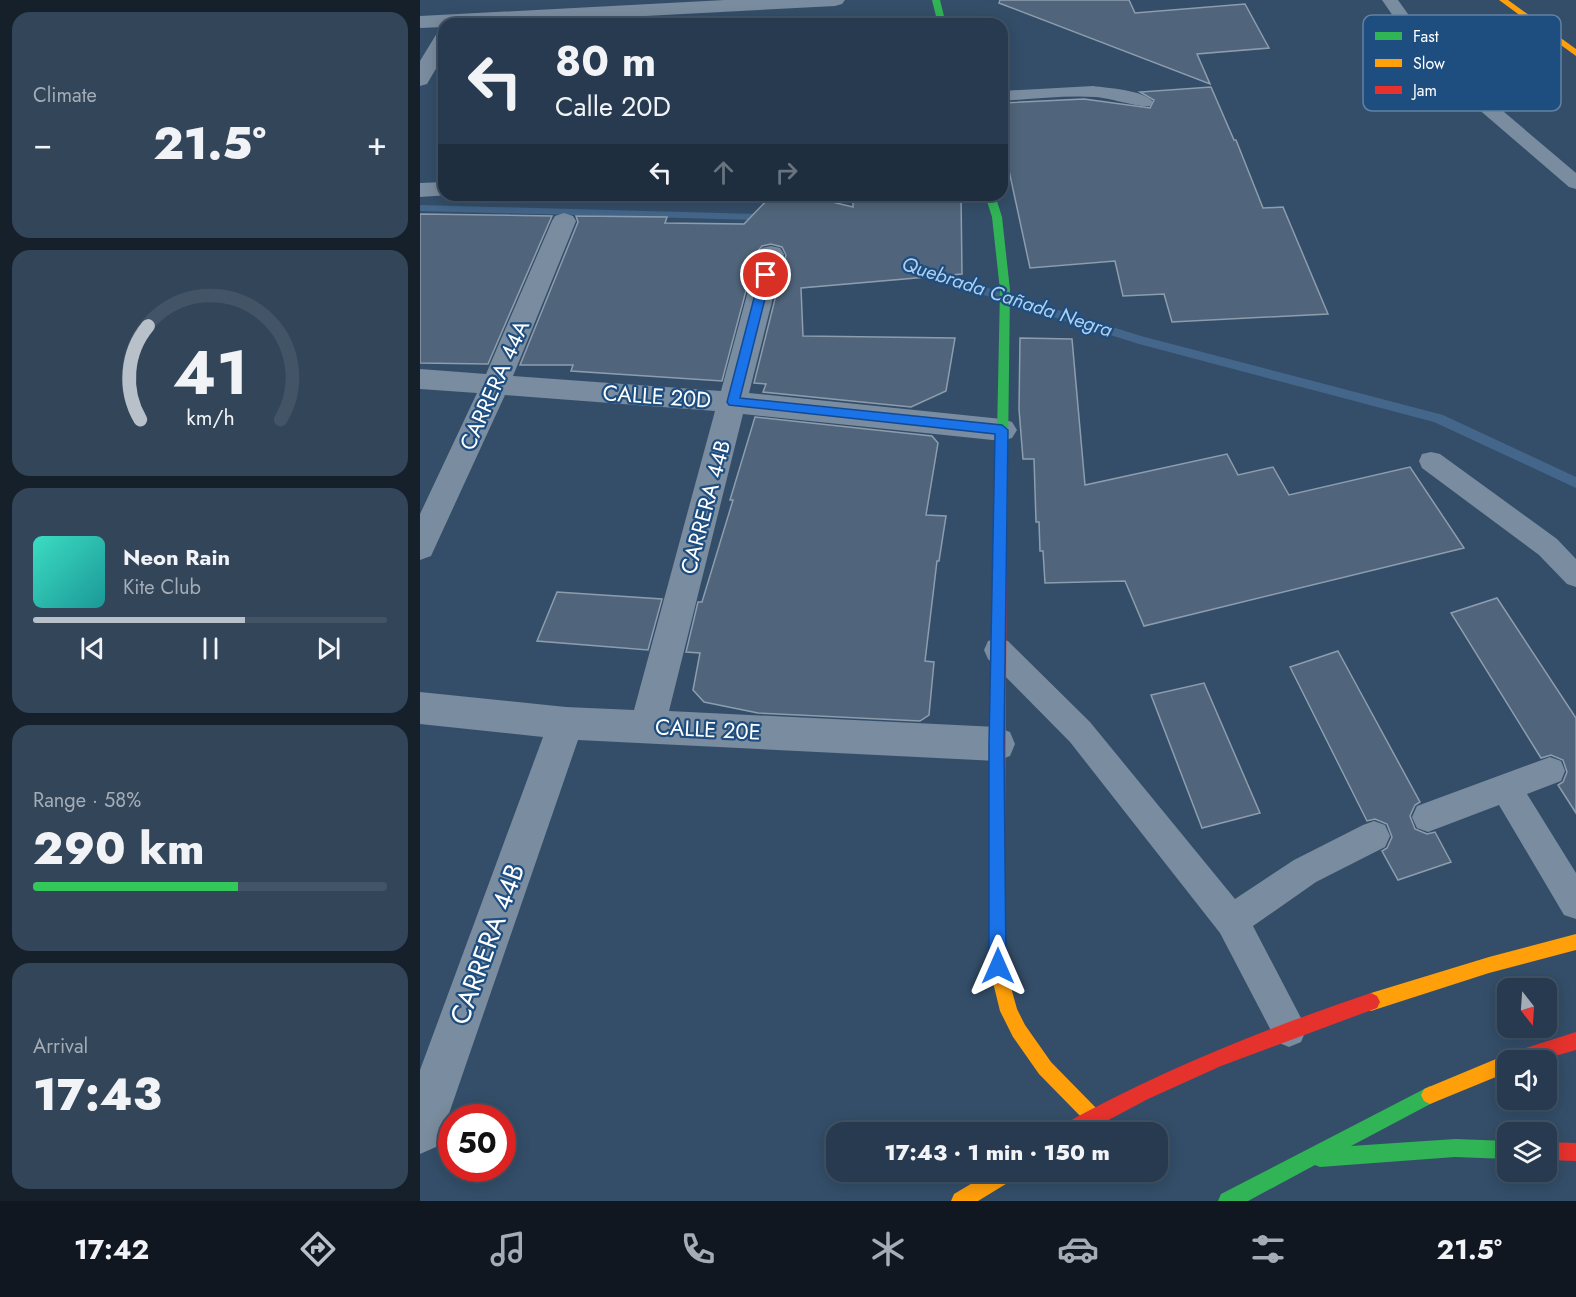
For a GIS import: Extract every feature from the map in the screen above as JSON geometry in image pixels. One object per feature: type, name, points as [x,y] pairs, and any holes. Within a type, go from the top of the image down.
[{"type":"main road","points":[[936,0],[940,18]]},
{"type":"main road","points":[[1503,0],[1524,15]]},
{"type":"main road","points":[[1561,41],[1576,52]]},
{"type":"main road","points":[[992,201],[996,217],[1005,292],[997,744],[1000,988],[1023,1040],[1057,1083],[1093,1117]]},
{"type":"main road","points":[[1085,1122],[1192,1070],[1289,1030],[1404,990],[1495,962],[1576,942]]},
{"type":"main road","points":[[1546,1050],[1576,1041]]},
{"type":"main road","points":[[1228,1201],[1414,1102],[1497,1068]]},
{"type":"main road","points":[[1306,1160],[1455,1148],[1497,1150]]},
{"type":"main road","points":[[1557,1151],[1576,1152]]},
{"type":"main road","points":[[961,1201],[991,1182]]},
{"type":"street","points":[[454,18],[463,0]]},
{"type":"street","points":[[528,18],[580,12],[714,10],[835,0]]},
{"type":"street","points":[[420,22],[438,25]]},
{"type":"street","points":[[420,80],[438,48]]},
{"type":"street","points":[[420,190],[438,189]]},
{"type":"street","name":"CARRERA 44A","points":[[420,547],[496,384],[564,221]]},
{"type":"street","name":"CARRERA 44B","points":[[647,726],[771,254]]},
{"type":"street","name":"CALLE 20D","points":[[420,379],[733,402],[1002,430]]},
{"type":"street","name":"CALLE 20E","points":[[420,708],[567,723],[997,744]]},
{"type":"street","name":"CARRERA 44B","points":[[420,1131],[567,723]]},
{"type":"lane","points":[[1390,0],[1400,15]]},
{"type":"lane","points":[[1008,96],[1084,92],[1110,94],[1144,102]]},
{"type":"lane","points":[[1492,111],[1576,183]]},
{"type":"lane","points":[[1431,461],[1548,547],[1576,576]]},
{"type":"lane","points":[[998,650],[1080,732],[1232,921],[1289,1030]]},
{"type":"lane","points":[[1428,817],[1505,786],[1550,771]]},
{"type":"lane","points":[[1505,786],[1576,903]]},
{"type":"lane","points":[[1232,921],[1305,871],[1374,836]]},
{"type":"building","points":[[1000,0],[1129,0],[1135,13],[1245,4],[1269,48],[1197,54],[1210,84],[999,3]]},
{"type":"building","points":[[1211,87],[1234,140],[1236,140],[1263,208],[1283,207],[1328,314],[1172,322],[1164,294],[1123,296],[1115,261],[1030,268],[1008,166],[1008,103],[1084,99],[1150,108],[1154,100],[1140,92]]},
{"type":"building","points":[[766,201],[828,201],[853,207],[853,201],[961,201],[962,274],[801,288],[803,336],[955,338],[946,391],[911,407],[763,392],[766,384],[754,383],[786,255],[782,247],[771,244],[762,246],[756,253],[722,381],[571,371],[573,365],[520,365],[578,222],[576,216],[667,217],[665,223],[744,224]]},
{"type":"building","points":[[420,214],[552,216],[488,364],[420,363]]},
{"type":"building","points":[[1020,338],[1072,339],[1085,485],[1227,454],[1238,475],[1273,467],[1289,495],[1410,467],[1464,548],[1144,626],[1125,581],[1045,583],[1043,551],[1040,551],[1039,522],[1036,522],[1034,459],[1023,459],[1019,409]]},
{"type":"building","points":[[755,417],[932,436],[938,443],[926,515],[946,516],[939,561],[937,561],[925,661],[934,662],[929,715],[920,721],[758,713],[704,702],[693,690],[700,653],[686,652],[698,602],[702,602]]},
{"type":"building","points":[[557,592],[662,599],[648,650],[537,641]]},
{"type":"building","points":[[1497,598],[1576,718],[1576,813],[1558,785],[1563,782],[1567,772],[1563,760],[1551,755],[1541,758],[1451,613]]},
{"type":"building","points":[[1338,651],[1420,802],[1415,805],[1410,816],[1415,829],[1427,834],[1435,832],[1451,862],[1398,880],[1382,851],[1387,848],[1392,837],[1387,824],[1375,819],[1367,821],[1290,667]]},
{"type":"building","points":[[1204,683],[1260,813],[1202,828],[1151,695]]},
{"type":"waterway","name":"Quebrada Cañada Negra","points":[[420,208],[757,217],[770,221]]},
{"type":"waterway","name":"Quebrada Cañada Negra","points":[[918,270],[1139,340],[1438,418],[1576,483]]},
{"type":"traffic: fast","points":[[936,0],[940,18]]},
{"type":"traffic: fast","points":[[992,201],[997,217],[1005,290],[1001,531]]},
{"type":"traffic: fast","points":[[1228,1201],[1430,1095]]},
{"type":"traffic: fast","points":[[1320,1158],[1455,1148],[1497,1150]]},
{"type":"traffic: slow","points":[[1503,0],[1524,15]]},
{"type":"traffic: slow","points":[[1561,42],[1576,53]]},
{"type":"traffic: slow","points":[[997,852],[997,966],[1009,1011],[1019,1031],[1045,1068],[1093,1117]]},
{"type":"traffic: slow","points":[[1371,1002],[1489,965],[1576,942]]},
{"type":"traffic: slow","points":[[1430,1095],[1497,1068]]},
{"type":"traffic: slow","points":[[961,1201],[991,1182]]},
{"type":"traffic: jam","points":[[997,852],[1001,531]]},
{"type":"traffic: jam","points":[[1087,1122],[1179,1075],[1255,1043],[1371,1002]]},
{"type":"traffic: jam","points":[[1546,1050],[1576,1041]]},
{"type":"traffic: jam","points":[[1557,1151],[1576,1152]]},
{"type":"route","points":[[766,275],[733,402],[1002,430],[997,744],[998,966]]}]
